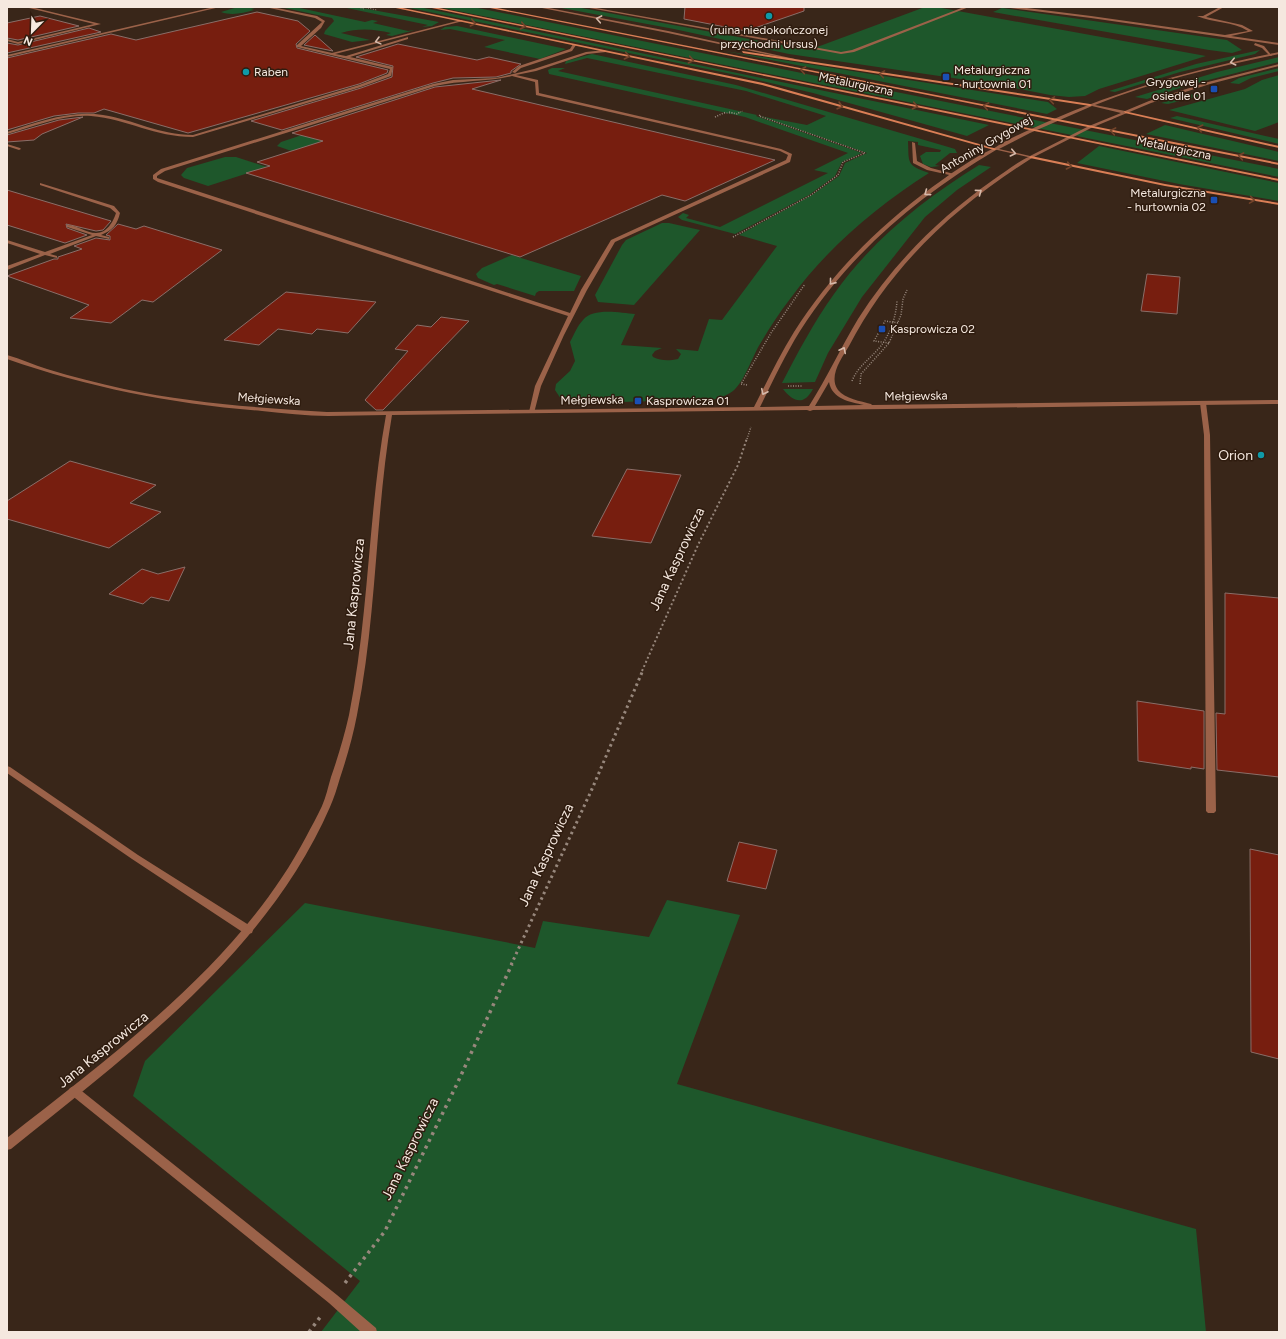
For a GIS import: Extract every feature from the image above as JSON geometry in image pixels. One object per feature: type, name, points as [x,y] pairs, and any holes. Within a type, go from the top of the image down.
[{"type":"main road","points":[[393,7],[763,84],[995,149]]},
{"type":"main road","name":"Metalurgiczna","points":[[430,7],[1279,180]]},
{"type":"main road","name":"Metalurgiczna","points":[[487,7],[1279,164]]},
{"type":"main road","points":[[648,39],[1090,105]]},
{"type":"main road","points":[[1125,112],[1279,147]]},
{"type":"main road","points":[[1031,157],[1171,186],[1279,204]]},
{"type":"street","points":[[7,40],[18,42],[99,24],[27,7]]},
{"type":"street","points":[[7,56],[218,7]]},
{"type":"street","points":[[7,133],[72,115],[91,115],[110,118],[172,137],[193,136],[360,86],[390,75],[392,68],[298,46],[320,27],[324,22],[322,19],[267,7]]},
{"type":"street","name":"Metalurgiczna","points":[[539,7],[668,32],[815,64]]},
{"type":"street","points":[[586,7],[841,53],[853,51],[967,7]]},
{"type":"street","points":[[1006,7],[1091,17],[1219,37],[1260,45],[1271,55]]},
{"type":"street","points":[[1219,37],[1251,31],[1245,26],[1214,22],[1201,17],[1222,7]]},
{"type":"street","points":[[333,54],[388,38],[416,33],[461,21]]},
{"type":"street","points":[[346,57],[401,41],[416,33]]},
{"type":"street","points":[[1219,37],[1279,44]]},
{"type":"street","points":[[510,75],[520,67],[571,50],[574,45]]},
{"type":"street","points":[[571,315],[155,179],[156,174],[163,170],[434,85],[452,81],[496,79],[535,70],[587,53],[605,51]]},
{"type":"street","name":"Antoniny Grygowej","points":[[756,409],[803,321],[834,280],[858,252],[887,225],[952,174],[1014,139],[1071,112],[1147,86],[1203,70],[1279,53]]},
{"type":"street","points":[[810,409],[832,373],[861,318],[886,282],[913,251],[945,219],[978,192],[1031,157],[1108,119],[1209,83],[1279,65]]},
{"type":"street","points":[[510,75],[537,81],[537,94],[781,150],[790,154],[788,161],[613,241],[571,315],[538,386],[532,412]]},
{"type":"street","points":[[1090,105],[1125,112]]},
{"type":"street","points":[[148,133],[154,131]]},
{"type":"street","points":[[913,142],[915,162],[929,169],[952,174]]},
{"type":"street","points":[[7,145],[19,149]]},
{"type":"street","points":[[995,149],[1031,157]]},
{"type":"street","points":[[7,268],[96,235],[111,228],[115,223],[118,213],[112,207],[42,184]]},
{"type":"street","points":[[68,226],[107,238]]},
{"type":"street","points":[[7,241],[55,257]]},
{"type":"street","name":"Mełgiewska","points":[[7,357],[50,372],[93,384],[180,401],[267,411],[389,414],[1279,402]]},
{"type":"street","points":[[832,373],[833,388],[837,393],[855,402],[888,408]]},
{"type":"street","points":[[1203,403],[1207,435],[1211,811]]},
{"type":"street","name":"Jana Kasprowicza","points":[[7,1145],[143,1036],[196,988],[270,904],[319,825],[342,763],[354,711],[384,445],[389,414]]},
{"type":"street","points":[[7,769],[135,857],[248,930]]},
{"type":"street","points":[[74,1092],[333,1299],[371,1332]]},
{"type":"path","points":[[727,112],[736,114],[743,112]]},
{"type":"path","points":[[733,237],[811,195],[838,175],[843,162],[864,153],[758,116],[760,115]]},
{"type":"path","points":[[889,343],[874,341],[885,321],[899,323]]},
{"type":"path","name":"Jana Kasprowicza","points":[[333,1299],[385,1231],[457,1084],[588,796],[678,588],[738,465],[756,409]]},
{"type":"green space","points":[[238,7],[259,7],[251,9],[254,10],[238,14],[221,12]]},
{"type":"green space","points":[[280,7],[295,7],[365,22],[372,20],[378,21],[373,23],[408,31],[415,30],[392,36],[386,35],[391,33],[372,30],[354,30],[341,33],[370,40],[352,42],[324,34],[334,21],[332,18]]},
{"type":"green space","points":[[342,7],[356,7],[439,22],[432,26],[422,27],[428,25]]},
{"type":"green space","points":[[405,7],[419,7],[989,125],[967,136],[813,93],[741,76]]},
{"type":"green space","points":[[438,7],[473,7],[1279,169],[1279,177]]},
{"type":"green space","points":[[556,7],[576,7],[809,50],[925,7],[936,7],[1206,56],[1099,89],[1085,96],[1069,97],[1050,95],[994,84],[789,54],[674,29]]},
{"type":"green space","points":[[1002,8],[1227,40],[1242,50],[1232,53],[1209,50],[993,12]]},
{"type":"green space","points":[[457,26],[566,49],[540,59],[484,47],[505,40],[450,29],[440,30],[445,27]]},
{"type":"green space","points":[[1260,50],[1255,54],[1180,72],[1115,92],[1109,91],[1196,64]]},
{"type":"green space","points":[[725,51],[1048,102],[1057,109],[1047,114]]},
{"type":"green space","points":[[592,54],[736,85],[955,149],[957,153],[950,153],[935,165],[940,166],[931,167],[923,164],[920,156],[926,152],[940,152],[941,150],[918,145],[918,142],[908,141],[908,154],[910,162],[916,168],[929,173],[871,214],[836,246],[804,280],[778,315],[760,344],[743,378],[730,393],[712,400],[692,402],[595,402],[561,399],[555,390],[556,384],[570,371],[575,361],[570,342],[581,322],[593,313],[615,312],[635,314],[621,345],[662,348],[655,351],[652,355],[653,357],[671,360],[678,359],[681,354],[676,349],[698,351],[709,319],[722,320],[777,246],[739,235],[812,195],[839,176],[845,163],[867,153],[760,116],[807,125],[826,116],[746,91],[587,58],[565,64],[566,61]]},
{"type":"green space","points":[[1279,57],[1279,62],[1189,85],[1147,99],[1135,97],[1217,72]]},
{"type":"green space","points":[[552,68],[565,68],[558,71],[757,115],[756,116],[862,153],[842,162],[835,176],[809,195],[735,234],[682,220],[678,217],[683,213],[689,215],[686,218],[720,227],[828,173],[814,170],[848,153],[745,117],[549,74],[548,70]]},
{"type":"green space","points":[[1279,68],[1279,71],[1251,78],[1239,84],[1230,83],[1239,78]]},
{"type":"green space","points":[[1279,75],[1279,122],[1255,131],[1169,110],[1245,89],[1262,80]]},
{"type":"green space","points":[[1201,92],[1204,95],[1168,104],[1161,103]]},
{"type":"green space","points":[[1177,116],[1279,139],[1279,144],[1170,118]]},
{"type":"green space","points":[[1165,125],[1279,152],[1279,161],[1146,134]]},
{"type":"green space","points":[[302,135],[334,144],[303,155],[277,146],[281,142]]},
{"type":"green space","points":[[1099,146],[1279,183],[1279,201],[1179,184],[1077,163]]},
{"type":"green space","points":[[225,157],[236,157],[267,167],[208,186],[184,178],[181,175],[187,168]]},
{"type":"green space","points":[[979,165],[991,167],[957,190],[925,217],[862,297],[828,353],[815,382],[782,383],[806,337],[820,315],[849,274],[865,256],[900,222],[938,192]]},
{"type":"green space","points":[[662,223],[669,223],[700,230],[634,305],[598,302],[595,295],[626,240]]},
{"type":"green space","points":[[512,255],[581,276],[574,291],[539,291],[535,296],[497,284],[494,285],[478,278],[476,274],[482,268]]},
{"type":"green space","points":[[783,389],[813,389],[806,398],[798,400],[791,397]]},
{"type":"green space","points":[[667,900],[740,915],[677,1084],[1196,1229],[1206,1332],[321,1332],[360,1281],[133,1096],[145,1061],[305,903],[535,948],[543,921],[649,937]]},
{"type":"building","points":[[685,7],[804,7],[804,11],[746,31],[684,19]]},
{"type":"building","name":"Raben","points":[[257,12],[298,21],[310,31],[296,44],[297,48],[388,70],[387,73],[359,84],[188,133],[104,109],[94,113],[54,116],[7,130],[7,58],[111,34],[136,40]]},
{"type":"building","points":[[40,16],[79,26],[18,40],[7,38],[7,23]]},
{"type":"building","points":[[89,28],[101,32],[7,53],[7,43],[18,45]]},
{"type":"building","points":[[315,35],[333,51],[304,45]]},
{"type":"building","points":[[398,44],[477,60],[489,57],[521,64],[511,71],[511,73],[496,77],[453,78],[282,130],[251,121],[361,88],[392,77],[393,66],[356,57]]},
{"type":"building","points":[[501,80],[472,89],[775,160],[685,201],[662,195],[520,257],[246,173],[270,166],[257,162],[323,141],[292,133],[435,87]]},
{"type":"building","points":[[83,117],[42,134],[34,140],[7,142],[7,135],[59,120]]},
{"type":"building","points":[[7,190],[111,221],[103,230],[96,231],[66,224],[67,228],[87,235],[65,243],[7,225]]},
{"type":"building","points":[[118,224],[136,229],[144,226],[222,250],[153,302],[142,300],[111,323],[70,318],[89,305],[7,276],[54,259],[58,259],[58,257],[82,249],[74,246],[96,238],[110,240],[110,236],[106,235]]},
{"type":"building","points":[[1147,274],[1180,277],[1177,314],[1141,311]]},
{"type":"building","points":[[286,292],[376,302],[348,333],[317,329],[312,334],[278,329],[259,345],[224,340]]},
{"type":"building","points":[[441,317],[469,321],[383,410],[376,410],[365,400],[408,351],[395,349],[417,325],[431,327]]},
{"type":"building","points":[[70,461],[156,485],[130,503],[161,512],[109,548],[7,519],[7,501]]},
{"type":"building","points":[[627,469],[681,475],[651,543],[592,536]]},
{"type":"building","points":[[185,567],[169,601],[151,597],[143,604],[109,594],[142,569],[158,574]]},
{"type":"building","points":[[1225,593],[1279,598],[1279,777],[1217,770],[1216,713],[1225,714]]},
{"type":"building","points":[[1137,701],[1204,711],[1204,769],[1191,767],[1191,769],[1138,761]]},
{"type":"building","points":[[739,842],[777,850],[766,889],[727,881]]},
{"type":"building","points":[[1250,849],[1279,855],[1279,1059],[1251,1052]]},
{"type":"place","name":"(ruina niedokończonej przychodni Ursus)","points":[[769,16]]},
{"type":"place","name":"Raben","points":[[246,72]]},
{"type":"place","name":"Metalurgiczna - hurtownia 01","points":[[946,77]]},
{"type":"place","name":"Grygowej - osiedle 01","points":[[1214,89]]},
{"type":"place","name":"Metalurgiczna - hurtownia 02","points":[[1214,200]]},
{"type":"place","name":"Kasprowicza 02","points":[[882,329]]},
{"type":"place","name":"Kasprowicza 01","points":[[638,401]]},
{"type":"place","name":"Orion","points":[[1261,455]]}]
